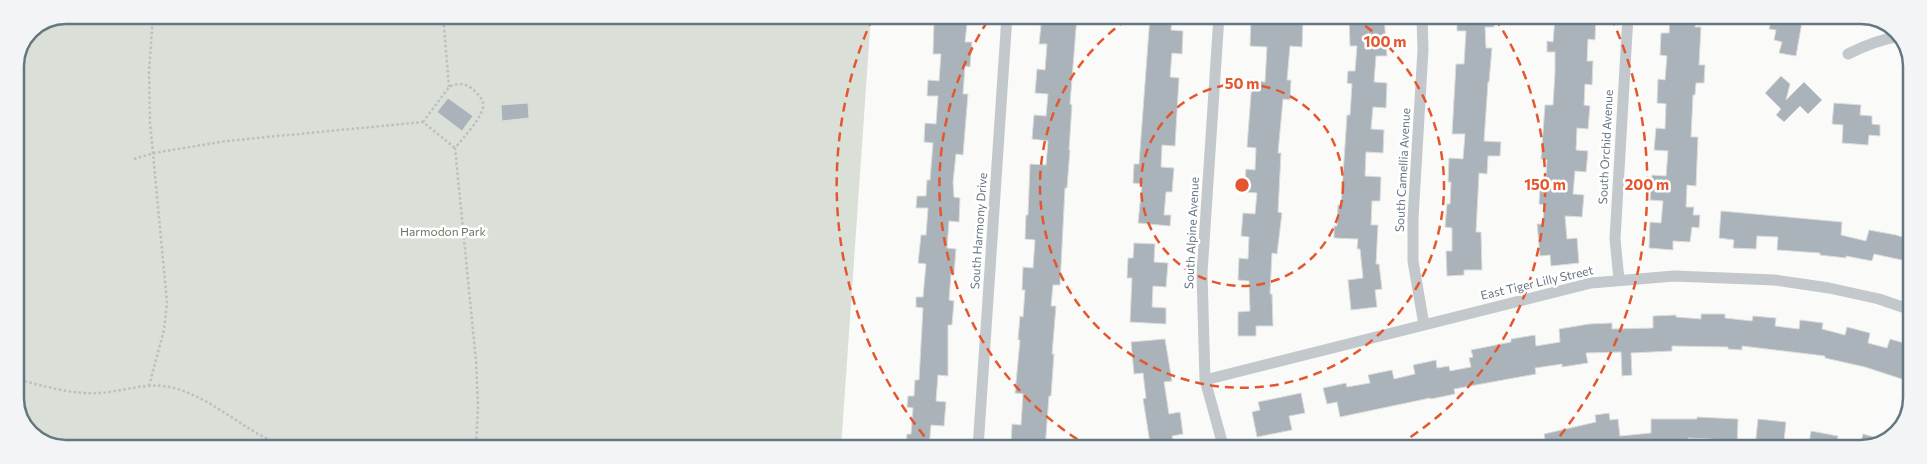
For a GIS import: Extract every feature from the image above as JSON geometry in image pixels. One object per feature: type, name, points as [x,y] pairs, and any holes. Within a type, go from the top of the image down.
[{"type":"street","name":"South Harmony Drive","points":[[979,440],[1006,24]]},
{"type":"street","name":"South Alpine Avenue","points":[[1218,24],[1202,273],[1204,380],[1221,440]]},
{"type":"street","name":"South Camellia Avenue","points":[[1422,24],[1423,50],[1413,218],[1413,262],[1424,325]]},
{"type":"street","name":"South Orchid Avenue","points":[[1619,280],[1615,239],[1628,24]]},
{"type":"street","points":[[1848,54],[1868,43],[1892,37]]},
{"type":"street","name":"East Tiger Lilly Street","points":[[1204,380],[1591,283],[1619,280],[1674,276],[1775,280],[1829,288],[1879,299],[1903,307]]},
{"type":"path","points":[[149,386],[164,330],[167,302],[149,95],[153,24]]},
{"type":"path","points":[[444,24],[449,87]]},
{"type":"path","points":[[422,122],[449,87],[454,85],[467,85],[480,96],[484,106],[480,116],[455,148],[476,370],[478,406],[476,440]]},
{"type":"path","points":[[134,159],[154,153],[226,142],[422,122],[455,148]]},
{"type":"path","points":[[24,381],[83,393],[115,392],[149,386],[169,387],[183,391],[268,440]]},
{"type":"green space","name":"Harmodon Park","points":[[65,24],[870,24],[842,440],[65,440],[52,438],[40,432],[27,415],[24,401],[24,65],[27,49],[31,42],[49,27]]},
{"type":"building","points":[[934,24],[967,24],[965,42],[972,42],[970,67],[965,66],[963,94],[968,94],[963,155],[956,154],[953,182],[954,197],[960,198],[959,222],[949,221],[947,248],[956,249],[954,274],[951,274],[949,300],[954,301],[952,325],[948,325],[948,376],[938,375],[936,401],[946,402],[944,426],[931,425],[930,440],[907,440],[907,434],[911,434],[913,408],[907,407],[908,396],[914,396],[915,380],[919,380],[923,308],[916,307],[916,297],[923,297],[926,264],[918,263],[921,235],[926,235],[928,208],[916,208],[917,196],[926,196],[927,180],[930,180],[933,143],[924,142],[925,123],[936,124],[938,96],[927,96],[928,80],[939,81],[941,54],[933,54]]},
{"type":"building","points":[[1041,24],[1076,24],[1070,104],[1072,105],[1070,150],[1067,188],[1065,188],[1060,285],[1053,285],[1051,306],[1056,306],[1051,396],[1049,396],[1046,440],[1011,440],[1012,424],[1021,425],[1023,394],[1015,393],[1020,340],[1018,340],[1020,316],[1023,317],[1025,290],[1022,290],[1023,267],[1033,268],[1035,240],[1025,239],[1030,164],[1046,165],[1048,141],[1032,139],[1034,115],[1046,116],[1048,94],[1035,93],[1037,69],[1045,70],[1047,44],[1039,44]]},
{"type":"building","points":[[1149,24],[1171,24],[1171,30],[1183,31],[1182,54],[1172,53],[1170,77],[1179,78],[1175,146],[1162,145],[1161,167],[1174,168],[1172,192],[1166,192],[1164,215],[1171,215],[1170,226],[1138,223],[1142,184],[1133,183],[1134,164],[1139,164]]},
{"type":"building","points":[[1251,24],[1303,24],[1302,47],[1290,46],[1287,80],[1291,80],[1290,100],[1283,99],[1278,153],[1281,153],[1278,212],[1282,213],[1277,254],[1272,253],[1270,294],[1272,294],[1273,326],[1256,326],[1256,336],[1238,336],[1238,312],[1250,311],[1249,281],[1238,280],[1239,258],[1248,259],[1249,237],[1241,236],[1243,213],[1255,214],[1257,193],[1244,192],[1246,169],[1255,170],[1256,148],[1247,147],[1252,81],[1265,82],[1267,47],[1250,46]]},
{"type":"building","points":[[1349,24],[1385,24],[1387,56],[1376,56],[1374,82],[1387,83],[1386,108],[1373,107],[1371,129],[1384,130],[1383,153],[1366,152],[1365,176],[1381,177],[1380,201],[1372,201],[1371,225],[1378,225],[1376,264],[1379,264],[1382,289],[1375,290],[1377,307],[1351,310],[1348,280],[1363,278],[1360,249],[1357,249],[1358,239],[1334,238],[1334,226],[1337,226],[1338,205],[1341,205],[1347,115],[1350,115],[1352,84],[1347,83],[1348,71],[1355,71],[1357,46],[1350,46]]},
{"type":"building","points":[[1457,24],[1494,24],[1494,27],[1485,27],[1486,48],[1492,48],[1484,141],[1501,142],[1500,156],[1488,156],[1487,174],[1479,173],[1476,232],[1481,232],[1482,270],[1464,270],[1464,275],[1447,276],[1446,251],[1452,251],[1452,228],[1445,227],[1447,204],[1450,204],[1451,182],[1448,182],[1449,158],[1463,159],[1465,134],[1452,134],[1456,64],[1464,64],[1466,31],[1457,31]]},
{"type":"building","points":[[1554,24],[1596,24],[1595,40],[1588,39],[1587,61],[1593,61],[1592,85],[1585,84],[1584,105],[1590,106],[1588,129],[1577,128],[1576,150],[1588,151],[1586,172],[1575,171],[1573,194],[1584,195],[1582,217],[1565,216],[1567,239],[1577,238],[1579,263],[1551,266],[1550,255],[1540,256],[1537,224],[1543,224],[1544,205],[1539,204],[1540,189],[1545,189],[1547,160],[1541,159],[1545,105],[1553,105],[1555,72],[1555,52],[1547,52],[1547,41],[1553,42]]},
{"type":"building","points":[[1670,24],[1695,24],[1695,27],[1701,27],[1699,65],[1705,65],[1704,83],[1696,83],[1695,95],[1693,95],[1691,137],[1698,137],[1696,186],[1687,185],[1686,207],[1694,207],[1693,215],[1700,215],[1699,228],[1692,227],[1690,242],[1673,241],[1673,250],[1649,248],[1650,222],[1661,223],[1663,201],[1650,200],[1652,175],[1666,176],[1668,151],[1654,150],[1656,128],[1665,129],[1666,104],[1657,103],[1658,79],[1665,80],[1667,56],[1660,55],[1661,33],[1669,33]]},
{"type":"building","points":[[1770,24],[1802,24],[1796,56],[1779,53],[1782,42],[1774,40],[1776,30],[1769,29]]},
{"type":"building","points":[[1781,76],[1790,84],[1786,100],[1804,82],[1822,100],[1808,114],[1800,106],[1784,122],[1776,115],[1781,109],[1765,93]]},
{"type":"building","points":[[448,98],[473,116],[462,131],[437,112]]},
{"type":"building","points":[[528,103],[529,118],[502,121],[501,105]]},
{"type":"building","points":[[1834,103],[1861,105],[1860,115],[1872,116],[1872,124],[1880,125],[1880,136],[1869,135],[1868,145],[1842,143],[1843,125],[1832,124]]},
{"type":"building","points":[[1721,211],[1842,222],[1841,235],[1866,241],[1869,230],[1903,237],[1903,260],[1874,254],[1872,261],[1846,256],[1846,258],[1820,255],[1820,253],[1777,250],[1778,237],[1757,236],[1756,249],[1733,248],[1734,240],[1719,238]]},
{"type":"building","points":[[1134,243],[1155,244],[1154,262],[1168,263],[1166,287],[1153,286],[1152,307],[1166,308],[1166,324],[1130,322],[1132,278],[1127,278],[1128,258],[1133,258]]},
{"type":"building","points":[[1701,314],[1725,314],[1725,318],[1752,321],[1753,316],[1776,318],[1775,326],[1799,329],[1800,320],[1823,323],[1822,329],[1845,335],[1847,327],[1870,333],[1868,343],[1887,348],[1890,339],[1903,343],[1903,379],[1865,367],[1825,358],[1825,356],[1742,346],[1742,350],[1728,349],[1728,347],[1672,346],[1672,351],[1631,353],[1632,375],[1622,376],[1621,352],[1586,353],[1588,363],[1562,367],[1562,364],[1535,368],[1536,374],[1454,389],[1455,394],[1340,417],[1337,402],[1327,404],[1323,388],[1346,383],[1347,387],[1370,383],[1368,375],[1392,370],[1394,379],[1415,374],[1413,365],[1436,360],[1437,368],[1449,366],[1450,371],[1471,367],[1469,358],[1473,357],[1471,350],[1511,342],[1511,339],[1535,335],[1536,346],[1560,342],[1559,329],[1589,324],[1612,323],[1612,329],[1653,328],[1653,316],[1676,315],[1676,317],[1701,319]]},
{"type":"building","points":[[1165,339],[1172,381],[1164,382],[1169,414],[1180,412],[1183,434],[1172,436],[1173,440],[1150,440],[1143,399],[1146,398],[1143,373],[1134,374],[1131,342]]},
{"type":"building","points":[[1301,393],[1305,413],[1289,416],[1292,430],[1257,437],[1252,412],[1260,410],[1258,402]]},
{"type":"building","points":[[1609,413],[1610,420],[1618,419],[1620,436],[1651,433],[1651,419],[1697,419],[1697,417],[1738,419],[1737,440],[1688,438],[1688,440],[1545,440],[1544,434],[1596,422],[1595,415]]},
{"type":"building","points":[[1758,419],[1786,422],[1784,440],[1756,440]]},
{"type":"building","points":[[1811,431],[1838,436],[1837,440],[1810,440]]},
{"type":"building","points":[[1863,434],[1874,437],[1867,440],[1861,440]]}]
